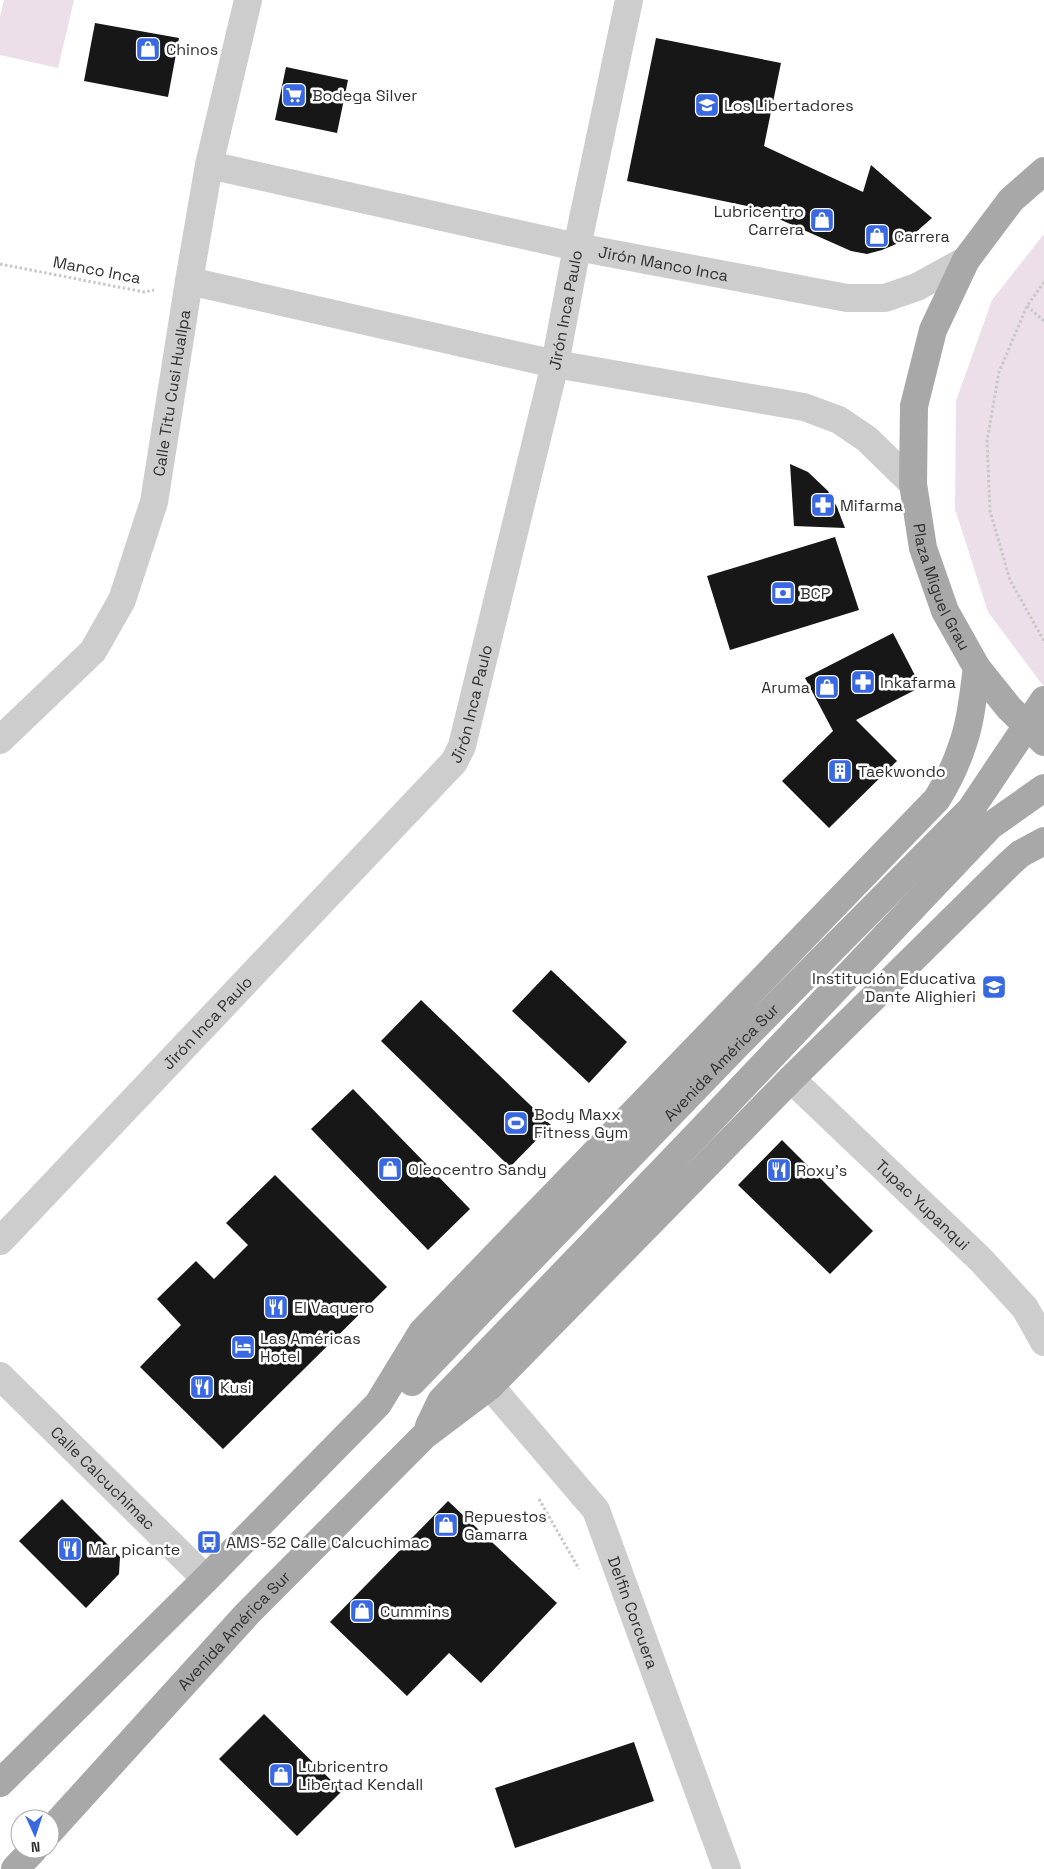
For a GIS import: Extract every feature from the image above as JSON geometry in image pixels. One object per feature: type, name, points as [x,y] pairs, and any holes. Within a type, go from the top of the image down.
[{"type":"main road","name":"Plaza Miguel Grau","points":[[1044,170],[1011,200],[966,260],[933,330],[914,406],[913,484],[923,548],[945,611],[977,668],[1009,708],[1044,742]]},
{"type":"main road","name":"Avenida América Sur","points":[[378,1404],[422,1332],[937,799],[950,777],[962,748],[969,722],[977,668]]},
{"type":"main road","name":"Avenida América Sur","points":[[0,1783],[206,1579],[378,1404],[412,1382],[730,1052],[971,809],[1044,700]]},
{"type":"main road","name":"Avenida América Sur","points":[[425,1435],[441,1401],[688,1145],[990,826],[1044,788]]},
{"type":"main road","name":"Avenida América Sur","points":[[60,1820],[247,1614],[425,1435],[490,1386],[791,1079],[1008,864],[1020,854],[1044,841]]},
{"type":"main road","points":[[15,1869],[24,1859]]},
{"type":"street","name":"Calle Titu Cusi Huallpa","points":[[0,740],[93,651],[122,600],[154,502],[209,165],[248,0]]},
{"type":"street","name":"Jirón Inca Paulo","points":[[0,1241],[454,762],[462,746],[555,364],[577,247],[629,0]]},
{"type":"street","name":"Jirón Manco Inca","points":[[209,165],[577,247],[847,298],[885,298],[917,287],[966,260]]},
{"type":"street","points":[[189,281],[555,364],[804,407],[839,420],[867,439],[913,484]]},
{"type":"street","name":"Tupac Yupanqui","points":[[791,1079],[980,1259],[1025,1308],[1044,1342]]},
{"type":"street","name":"Calle Calcuchimac","points":[[0,1376],[206,1579]]},
{"type":"street","name":"Delfin Corcuera","points":[[490,1386],[596,1510],[727,1869]]},
{"type":"path","name":"Manco Inca","points":[[0,264],[144,292],[189,281]]},
{"type":"path","points":[[1044,282],[1027,306],[999,372],[987,441],[990,511],[1010,580],[1044,641]]},
{"type":"path","points":[[1027,306],[1044,320]]},
{"type":"path","points":[[535,1492],[582,1575]]},
{"type":"shaded area","points":[[4,0],[74,0],[58,68],[0,55],[0,17]]},
{"type":"shaded area","points":[[1044,234],[1044,687],[988,612],[955,509],[956,401],[992,300]]},
{"type":"building","points":[[95,23],[179,38],[168,97],[84,81]]},
{"type":"building","name":"Los Libertadores","points":[[656,38],[781,63],[764,146],[863,192],[871,165],[932,218],[901,242],[867,254],[851,251],[752,207],[627,181]]},
{"type":"building","points":[[286,67],[348,80],[337,133],[275,120]]},
{"type":"building","points":[[790,464],[808,472],[828,491],[845,528],[794,526]]},
{"type":"building","name":"BCP","points":[[835,537],[859,610],[730,650],[707,576]]},
{"type":"building","points":[[893,633],[921,687],[856,720],[897,761],[829,828],[782,781],[833,731],[805,678]]},
{"type":"building","points":[[551,970],[627,1042],[589,1083],[512,1011]]},
{"type":"building","points":[[421,1000],[551,1125],[510,1167],[381,1041]]},
{"type":"building","name":"Oleocentro Sandy","points":[[353,1089],[470,1209],[428,1250],[311,1129]]},
{"type":"building","points":[[782,1140],[873,1231],[830,1274],[738,1185]]},
{"type":"building","points":[[275,1175],[387,1287],[223,1449],[140,1367],[181,1325],[157,1299],[196,1261],[214,1279],[248,1245],[226,1223]]},
{"type":"building","name":"Mar picante","points":[[62,1499],[120,1557],[119,1574],[86,1608],[19,1541]]},
{"type":"building","points":[[448,1501],[557,1603],[481,1683],[449,1653],[407,1696],[330,1622]]},
{"type":"building","name":"Lubricentro Libertad Kendall","points":[[264,1714],[342,1791],[297,1836],[219,1759]]},
{"type":"building","points":[[634,1742],[654,1801],[515,1848],[495,1788]]},
{"type":"place","name":"Chinos","points":[[148,49]]},
{"type":"place","name":"Bodega Silver","points":[[294,95]]},
{"type":"place","name":"Los Libertadores","points":[[707,105]]},
{"type":"place","name":"Lubricentro Carrera","points":[[822,220]]},
{"type":"place","name":"Carrera","points":[[877,236]]},
{"type":"place","name":"Mifarma","points":[[823,505]]},
{"type":"place","name":"BCP","points":[[783,593]]},
{"type":"place","name":"Inkafarma","points":[[863,682]]},
{"type":"place","name":"Aruma","points":[[827,687]]},
{"type":"place","name":"Taekwondo","points":[[840,771]]},
{"type":"place","name":"Institución Educativa Dante Alighieri","points":[[994,987]]},
{"type":"place","name":"Body Maxx Fitness Gym","points":[[516,1123]]},
{"type":"place","name":"Oleocentro Sandy","points":[[390,1169]]},
{"type":"place","name":"Roxy's","points":[[779,1170]]},
{"type":"place","name":"El Vaquero","points":[[276,1307]]},
{"type":"place","name":"Las Américas Hotel","points":[[243,1347]]},
{"type":"place","name":"Kusi","points":[[202,1387]]},
{"type":"place","name":"Repuestos Gamarra","points":[[446,1525]]},
{"type":"place","name":"AMS-52 Calle Calcuchimac","points":[[209,1542]]},
{"type":"place","name":"Mar picante","points":[[70,1549]]},
{"type":"place","name":"Cummins","points":[[362,1611]]},
{"type":"place","name":"Lubricentro Libertad Kendall","points":[[281,1775]]}]
